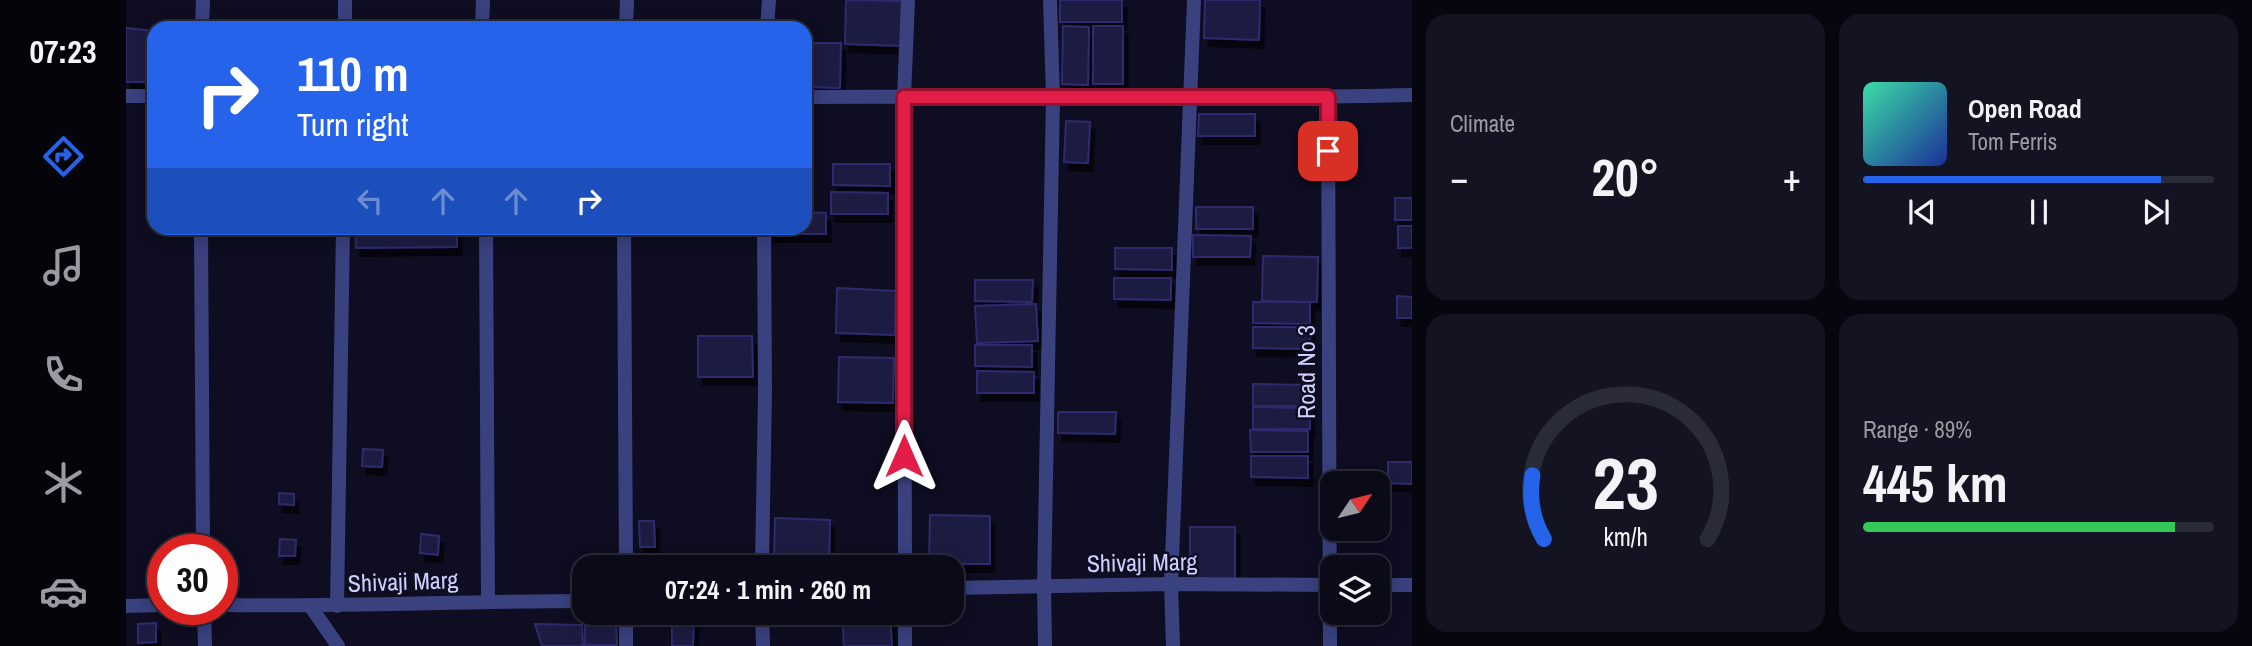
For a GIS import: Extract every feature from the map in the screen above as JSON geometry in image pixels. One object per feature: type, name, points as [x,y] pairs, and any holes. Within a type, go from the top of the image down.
[{"type":"street","points":[[202,21],[203,0]]},
{"type":"street","points":[[345,0],[345,21]]},
{"type":"street","points":[[482,21],[483,0]]},
{"type":"street","points":[[626,21],[627,0]]},
{"type":"street","points":[[768,21],[769,0]]},
{"type":"street","points":[[905,555],[904,97],[908,0]]},
{"type":"street","points":[[1045,646],[1053,96],[1050,0]]},
{"type":"street","points":[[1173,646],[1171,584],[1195,0]]},
{"type":"street","points":[[812,97],[1191,98],[1412,95]]},
{"type":"street","points":[[126,96],[147,96]]},
{"type":"street","name":"Road No 3","points":[[1328,97],[1331,555]]},
{"type":"street","points":[[201,235],[203,534]]},
{"type":"street","points":[[337,606],[343,235]]},
{"type":"street","points":[[486,235],[488,601]]},
{"type":"street","points":[[624,235],[626,555]]},
{"type":"street","points":[[762,555],[764,235]]},
{"type":"street","name":"Shivaji Marg","points":[[964,588],[1320,584]]},
{"type":"street","points":[[1390,585],[1412,585]]},
{"type":"street","name":"Shivaji Marg","points":[[238,605],[311,607],[572,601]]},
{"type":"street","points":[[126,606],[147,605]]},
{"type":"street","points":[[311,607],[338,646]]},
{"type":"street","points":[[204,625],[205,646]]},
{"type":"street","points":[[626,625],[626,646]]},
{"type":"street","points":[[762,625],[763,646]]},
{"type":"street","points":[[905,625],[905,646]]},
{"type":"street","name":"Road No 3","points":[[1330,625],[1330,646]]},
{"type":"building","points":[[846,0],[904,1],[903,46],[845,44]]},
{"type":"building","points":[[1060,0],[1122,0],[1122,22],[1060,22]]},
{"type":"building","points":[[1205,0],[1260,0],[1259,40],[1204,38]]},
{"type":"building","points":[[1063,26],[1089,27],[1088,85],[1062,84]]},
{"type":"building","points":[[1093,26],[1123,26],[1123,84],[1093,84]]},
{"type":"building","points":[[126,28],[147,30],[147,82],[126,82]]},
{"type":"building","points":[[812,43],[841,43],[840,88],[812,87]]},
{"type":"building","points":[[1199,114],[1255,114],[1255,136],[1198,136]]},
{"type":"building","points":[[1066,121],[1090,122],[1088,163],[1064,162]]},
{"type":"building","points":[[833,164],[890,164],[890,186],[833,185]]},
{"type":"building","points":[[831,192],[888,193],[888,214],[831,214]]},
{"type":"building","points":[[1395,198],[1412,198],[1412,220],[1395,220]]},
{"type":"building","points":[[1196,207],[1253,207],[1253,229],[1196,229]]},
{"type":"building","points":[[812,212],[826,213],[826,234],[812,234]]},
{"type":"building","points":[[1398,226],[1412,226],[1412,248],[1398,248]]},
{"type":"building","points":[[355,235],[457,235],[457,247],[356,248]]},
{"type":"building","points":[[1193,235],[1251,236],[1250,257],[1193,257]]},
{"type":"building","points":[[1115,248],[1172,248],[1172,270],[1115,269]]},
{"type":"building","points":[[1263,256],[1318,257],[1317,302],[1262,301]]},
{"type":"building","points":[[1114,278],[1171,278],[1171,300],[1114,299]]},
{"type":"building","points":[[975,280],[1033,280],[1032,302],[975,301]]},
{"type":"building","points":[[837,288],[896,291],[895,335],[836,333]]},
{"type":"building","points":[[1397,296],[1412,297],[1412,318],[1397,318]]},
{"type":"building","points":[[1253,302],[1310,302],[1310,324],[1253,323]]},
{"type":"building","points":[[1036,304],[1038,341],[977,343],[975,306]]},
{"type":"building","points":[[1253,327],[1310,327],[1310,349],[1253,348]]},
{"type":"building","points":[[698,336],[752,336],[753,377],[698,377]]},
{"type":"building","points":[[975,345],[1032,345],[1032,367],[975,366]]},
{"type":"building","points":[[839,357],[894,358],[893,403],[838,402]]},
{"type":"building","points":[[977,371],[1034,372],[1034,393],[977,393]]},
{"type":"building","points":[[1253,384],[1311,385],[1311,406],[1253,406]]},
{"type":"building","points":[[1253,407],[1310,408],[1310,429],[1253,429]]},
{"type":"building","points":[[1058,412],[1116,412],[1115,434],[1058,433]]},
{"type":"building","points":[[1250,430],[1308,431],[1308,452],[1251,452]]},
{"type":"building","points":[[363,449],[383,450],[382,467],[362,466]]},
{"type":"building","points":[[1251,456],[1308,456],[1308,478],[1251,477]]},
{"type":"building","points":[[1388,462],[1412,462],[1412,484],[1390,483]]},
{"type":"building","points":[[279,493],[294,494],[294,505],[279,504]]},
{"type":"building","points":[[930,515],[990,516],[990,564],[964,564],[964,555],[929,555]]},
{"type":"building","points":[[775,518],[830,520],[829,555],[774,555]]},
{"type":"building","points":[[639,521],[654,521],[655,547],[640,547]]},
{"type":"building","points":[[1190,527],[1235,527],[1235,581],[1190,580]]},
{"type":"building","points":[[421,534],[439,536],[438,555],[420,553]]},
{"type":"building","points":[[280,539],[296,540],[295,556],[279,556]]},
{"type":"building","points":[[138,624],[156,625],[156,642],[138,643]]},
{"type":"building","points":[[535,624],[582,625],[583,646],[542,646]]},
{"type":"building","points":[[585,625],[616,625],[617,645],[585,645]]},
{"type":"building","points":[[672,625],[694,625],[693,646],[672,646]]},
{"type":"building","points":[[843,625],[891,625],[892,646],[844,646]]},
{"type":"route","points":[[904,456],[904,97],[1328,97],[1328,151]]}]
